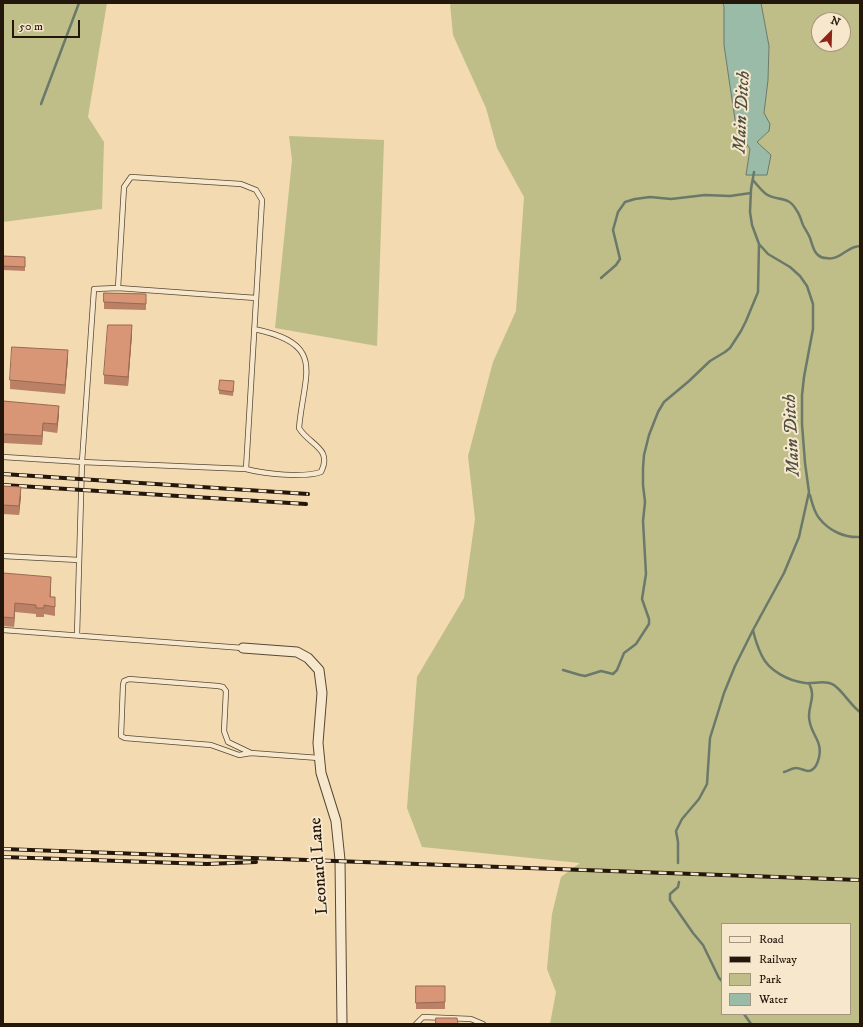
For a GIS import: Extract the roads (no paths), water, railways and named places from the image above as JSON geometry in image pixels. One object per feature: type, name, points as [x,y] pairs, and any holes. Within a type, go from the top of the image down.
[{"type":"street","name":"Leonard Lane","points":[[243,648],[297,652],[308,658],[319,670],[322,693],[318,743],[319,758],[321,773],[336,821],[340,860],[342,1024]]},
{"type":"lane","points":[[118,288],[124,188],[131,177],[241,184],[256,190],[262,200],[246,469]]},
{"type":"lane","points":[[77,635],[82,462],[94,289],[118,288],[256,298]]},
{"type":"lane","points":[[3,457],[246,469],[270,474],[314,475],[321,472],[324,467],[322,450],[302,434],[299,428],[306,382],[306,359],[301,351],[290,341],[267,332],[254,329]]},
{"type":"lane","points":[[3,556],[79,560]]},
{"type":"lane","points":[[3,630],[243,648]]},
{"type":"lane","points":[[252,753],[228,742],[224,731],[226,691],[224,687],[129,679],[124,681],[121,736],[125,738],[211,745],[239,755],[252,753],[319,758]]},
{"type":"lane","points":[[416,1024],[423,1017],[471,1019],[483,1024]]},
{"type":"water","points":[[723,3],[761,3],[769,46],[768,80],[764,113],[770,124],[769,131],[757,142],[771,155],[767,175],[746,175],[750,149],[738,131],[735,120],[724,45]]},
{"type":"waterway","points":[[41,104],[79,3]]},
{"type":"waterway","name":"Main Ditch","points":[[678,863],[678,842],[676,831],[682,819],[699,799],[707,784],[710,738],[724,693],[735,666],[784,573],[799,537],[809,492],[802,424],[802,395],[813,329],[813,304],[807,286],[800,276],[790,267],[768,254],[759,244],[752,225],[750,212],[751,189],[754,172]]},
{"type":"waterway","points":[[753,180],[766,194],[774,198],[786,200],[794,206],[816,253],[820,256],[831,258],[839,256],[851,248],[860,246]]},
{"type":"waterway","points":[[601,278],[616,265],[620,259],[613,230],[618,212],[625,202],[650,197],[671,199],[705,195],[730,196],[751,193]]},
{"type":"waterway","points":[[563,670],[585,676],[601,671],[613,674],[617,670],[624,653],[636,644],[649,624],[649,619],[642,599],[646,574],[643,521],[645,502],[643,468],[644,455],[649,435],[658,412],[664,402],[710,361],[730,348],[741,331],[758,292],[759,244]]},
{"type":"waterway","points":[[810,495],[813,507],[823,523],[832,530],[843,535],[860,537]]},
{"type":"waterway","points":[[753,630],[762,656],[774,671],[786,678],[799,682],[826,682],[832,684],[839,689],[860,712]]},
{"type":"waterway","points":[[784,772],[793,768],[809,771],[816,766],[820,754],[820,748],[810,723],[809,711],[812,692],[809,683]]},
{"type":"waterway","name":"Main Ditch","points":[[679,882],[678,887],[670,894],[670,900],[703,945],[721,980]]},
{"type":"waterway","name":"Main Ditch","points":[[745,1015],[751,1024]]},
{"type":"railway","points":[[3,474],[308,494]]},
{"type":"railway","points":[[3,485],[306,504]]},
{"type":"railway","points":[[3,849],[860,880]]},
{"type":"railway","points":[[3,857],[207,864],[256,862]]}]
